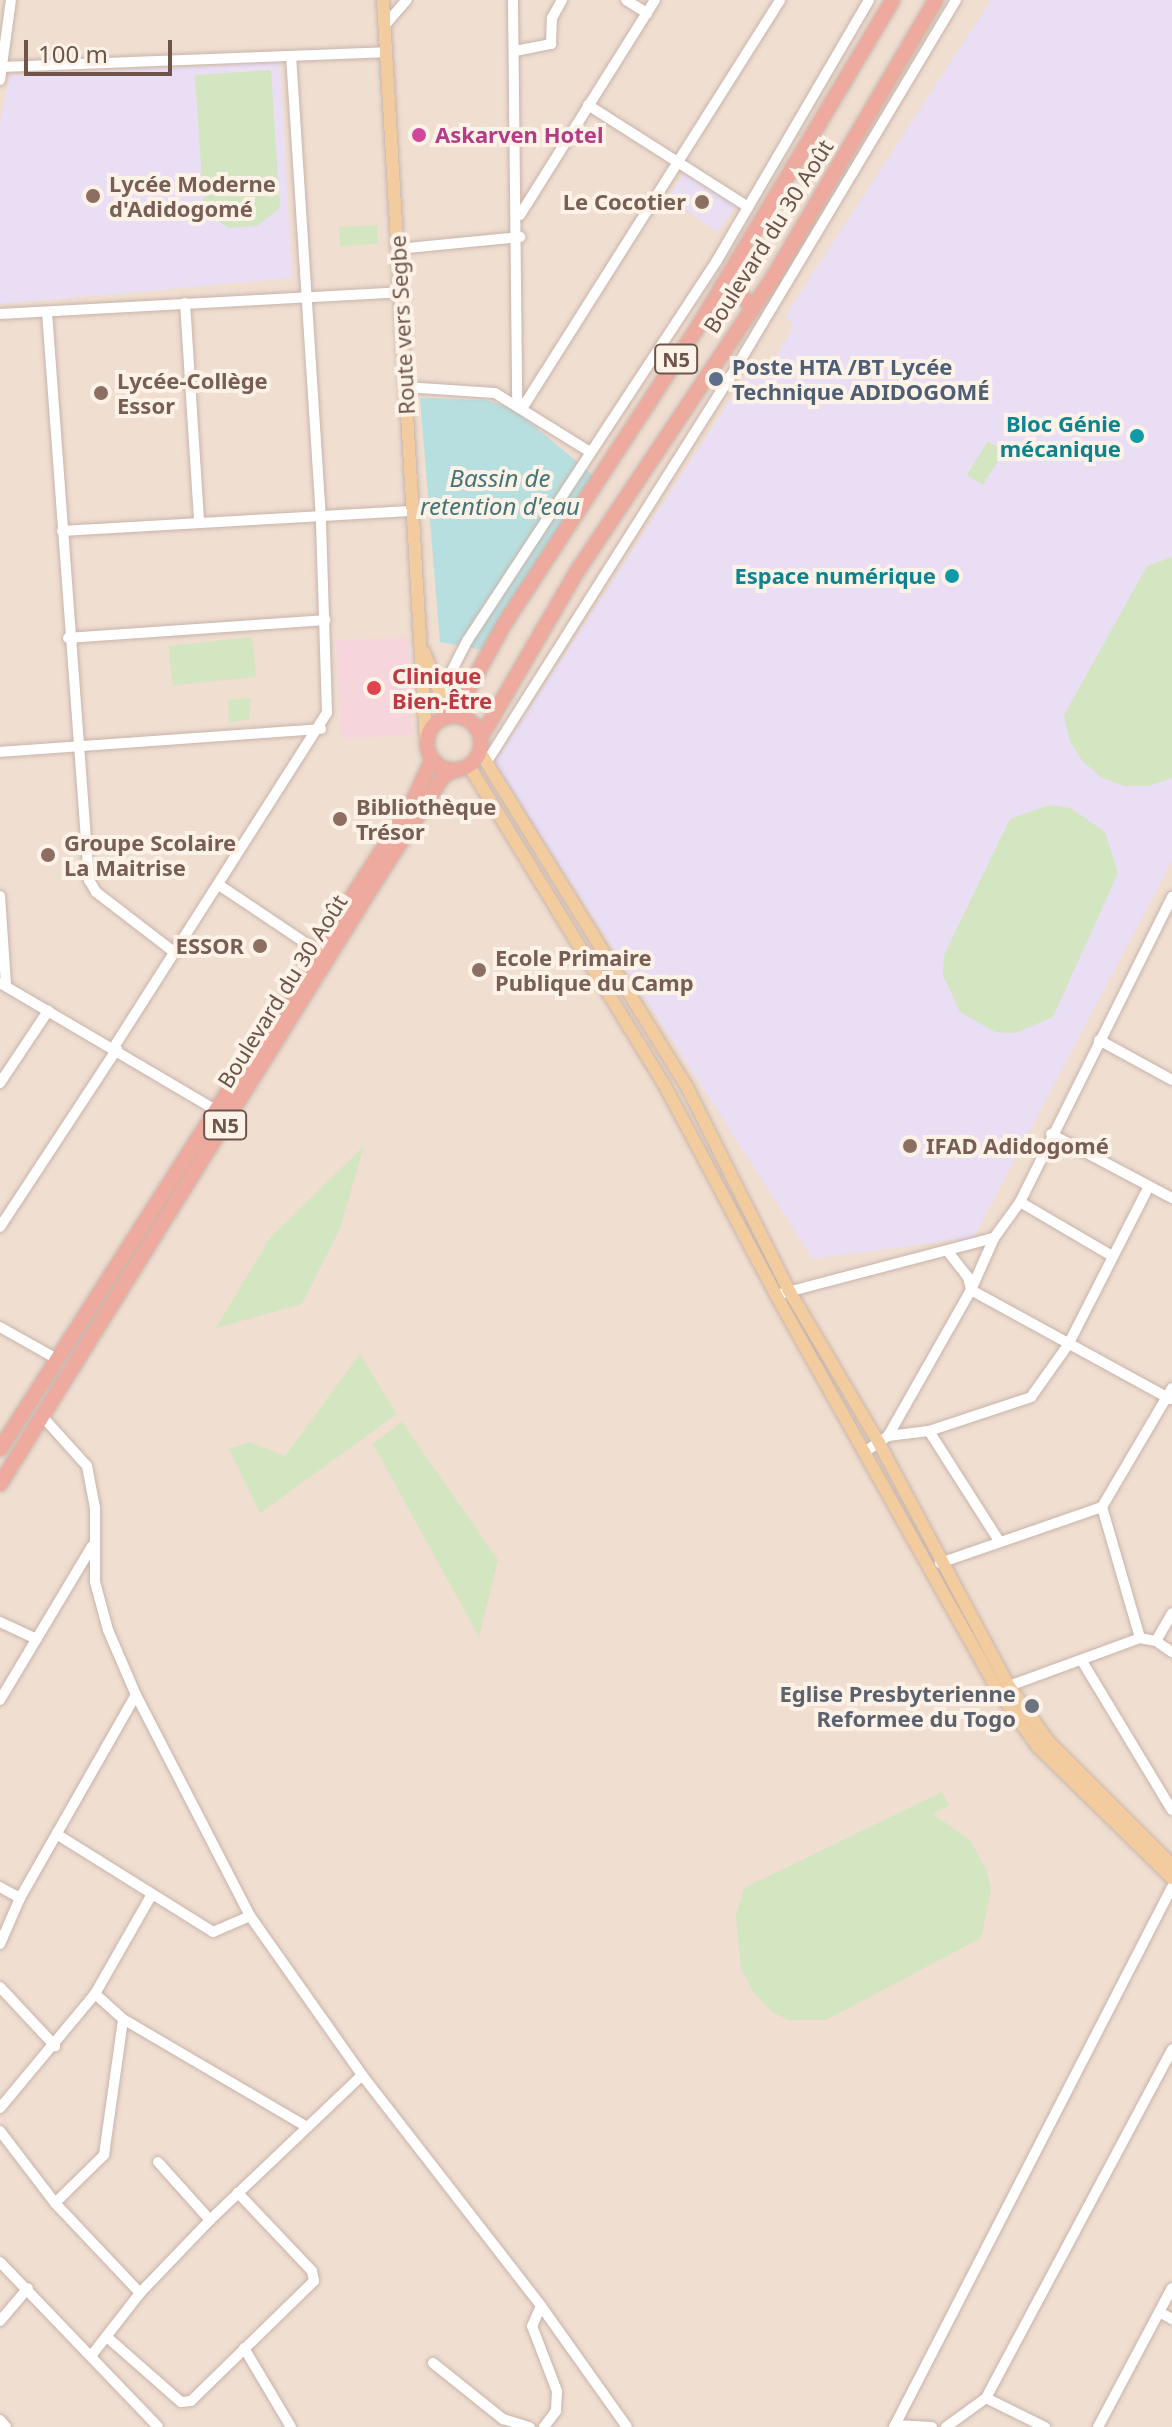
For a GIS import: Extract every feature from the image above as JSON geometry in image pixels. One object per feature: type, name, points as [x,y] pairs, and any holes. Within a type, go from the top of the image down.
[{"type":"highway","name":"Boulevard du 30 Août","points":[[452,716],[503,626],[722,285],[893,0]]},
{"type":"highway","name":"Boulevard du 30 Août","points":[[482,750],[578,570],[754,305],[936,0]]},
{"type":"highway","points":[[722,285],[754,305]]},
{"type":"highway","points":[[452,716],[471,722],[482,750]]},
{"type":"highway","name":"N5","points":[[426,742],[432,727],[452,716]]},
{"type":"highway","points":[[426,742],[432,760],[454,771]]},
{"type":"highway","name":"N5","points":[[454,771],[469,766],[482,750]]},
{"type":"highway","name":"Boulevard du 30 Août","points":[[0,1450],[214,1109],[412,803],[432,760]]},
{"type":"highway","name":"Boulevard du 30 Août","points":[[0,1484],[380,874],[444,775],[454,771]]},
{"type":"highway","points":[[87,1312],[103,1322]]},
{"type":"highway","points":[[0,1450],[15,1460]]},
{"type":"main road","name":"Route vers Segbe","points":[[383,0],[423,650],[421,699],[426,742]]},
{"type":"main road","name":"Route vers Segbe","points":[[423,650],[452,716]]},
{"type":"main road","points":[[482,750],[687,1087],[788,1289],[884,1440],[940,1563],[1009,1686],[1049,1742],[1169,1857]]},
{"type":"main road","points":[[469,766],[664,1084],[776,1295],[1006,1702],[1038,1747],[1172,1878]]},
{"type":"street","points":[[0,80],[11,0]]},
{"type":"street","points":[[385,25],[407,0]]},
{"type":"street","points":[[513,0],[520,237],[520,405]]},
{"type":"street","points":[[515,51],[551,44],[552,18],[562,0]]},
{"type":"street","points":[[626,0],[647,13]]},
{"type":"street","points":[[518,216],[655,0]]},
{"type":"street","points":[[520,405],[681,160],[780,0]]},
{"type":"street","points":[[442,690],[467,641],[748,207],[869,0]]},
{"type":"street","points":[[482,750],[731,376],[956,0]]},
{"type":"street","points":[[1,67],[387,52]]},
{"type":"street","points":[[0,1227],[174,952],[321,729],[327,713],[321,519],[291,57]]},
{"type":"street","points":[[588,105],[681,160],[748,207]]},
{"type":"street","points":[[397,249],[520,237]]},
{"type":"street","points":[[0,314],[400,292]]},
{"type":"street","points":[[185,303],[199,522]]},
{"type":"street","points":[[47,312],[75,746],[91,887],[174,952]]},
{"type":"street","points":[[405,387],[472,388],[520,405],[590,452]]},
{"type":"street","points":[[62,531],[199,522],[321,519],[413,511]]},
{"type":"street","points":[[68,638],[325,620]]},
{"type":"street","points":[[0,752],[321,729]]},
{"type":"street","points":[[219,885],[316,950]]},
{"type":"street","points":[[0,896],[3,983],[214,1109]]},
{"type":"street","points":[[884,1440],[971,1290],[994,1238],[1020,1202],[1051,1134],[1172,897]]},
{"type":"street","points":[[0,1083],[48,1011]]},
{"type":"street","points":[[1099,1040],[1172,1080]]},
{"type":"street","points":[[1051,1134],[1172,1198]]},
{"type":"street","points":[[866,1451],[884,1440],[929,1431],[1025,1402],[1068,1345],[1149,1186]]},
{"type":"street","points":[[1020,1202],[1112,1256]]},
{"type":"street","points":[[776,1295],[788,1289],[949,1253],[994,1238]]},
{"type":"street","points":[[940,1563],[1102,1507],[1170,1395],[1068,1345],[971,1290],[968,1277],[949,1253]]},
{"type":"street","points":[[0,1327],[57,1359]]},
{"type":"street","points":[[42,1416],[87,1466],[95,1508],[93,1544],[100,1607],[136,1695],[250,1916],[362,2075],[541,2306],[627,2427]]},
{"type":"street","points":[[929,1431],[999,1541]]},
{"type":"street","points":[[1102,1507],[1140,1638]]},
{"type":"street","points":[[0,1700],[93,1544]]},
{"type":"street","points":[[1156,1641],[1172,1613]]},
{"type":"street","points":[[0,1622],[36,1639]]},
{"type":"street","points":[[1009,1686],[1140,1638],[1156,1641],[1172,1652]]},
{"type":"street","points":[[1082,1661],[1172,1810]]},
{"type":"street","points":[[0,1944],[20,1898],[136,1695]]},
{"type":"street","points":[[58,1835],[213,1932],[250,1916]]},
{"type":"street","points":[[0,1887],[20,1898]]},
{"type":"street","points":[[932,2427],[894,2426],[1172,1887]]},
{"type":"street","points":[[0,2108],[55,2046],[95,1994],[151,1896]]},
{"type":"street","points":[[0,1987],[55,2046]]},
{"type":"street","points":[[95,1994],[123,2019],[307,2127]]},
{"type":"street","points":[[55,2203],[103,2159],[123,2019]]},
{"type":"street","points":[[946,2427],[986,2398],[1172,2049]]},
{"type":"street","points":[[91,2356],[140,2293],[210,2220],[362,2075]]},
{"type":"street","points":[[0,2131],[55,2203],[140,2293]]},
{"type":"street","points":[[158,2162],[210,2220]]},
{"type":"street","points":[[107,2337],[181,2402],[191,2401],[314,2276],[238,2193]]},
{"type":"street","points":[[0,2262],[158,2427]]},
{"type":"street","points":[[0,2321],[28,2288]]},
{"type":"street","points":[[1098,2427],[1172,2288]]},
{"type":"street","points":[[541,2306],[532,2326],[557,2391],[556,2411],[544,2427]]},
{"type":"street","points":[[1161,2313],[1172,2319]]},
{"type":"street","points":[[244,2348],[291,2427]]},
{"type":"street","points":[[433,2363],[503,2419],[530,2427]]},
{"type":"street","points":[[986,2398],[1045,2427]]},
{"type":"street","points":[[0,2420],[6,2427]]},
{"type":"shaded area","points":[[0,0],[1172,0],[1172,2427],[0,2427]]},
{"type":"shaded area","points":[[991,0],[1172,0],[1172,861],[974,1237],[813,1259],[494,763],[753,365],[767,372],[793,327],[786,315]]},
{"type":"shaded area","points":[[280,62],[292,278],[0,304],[0,122],[10,75]]},
{"type":"shaded area","name":"Le Cocotier","points":[[686,171],[736,206],[718,232],[668,197]]},
{"type":"shaded area","name":"Clinique Bien-Être","points":[[408,637],[413,735],[341,739],[336,641]]},
{"type":"green space","points":[[271,70],[280,208],[257,226],[229,228],[204,213],[195,75]]},
{"type":"green space","points":[[377,225],[378,244],[340,246],[339,227]]},
{"type":"green space","points":[[988,441],[1004,451],[983,485],[967,475]]},
{"type":"green space","points":[[1172,557],[1172,778],[1149,786],[1124,786],[1101,777],[1082,761],[1069,739],[1064,715],[1147,566]]},
{"type":"green space","points":[[252,637],[256,677],[173,686],[168,646]]},
{"type":"green space","points":[[251,698],[249,719],[229,723],[228,700]]},
{"type":"green space","points":[[1049,805],[1071,808],[1105,832],[1118,873],[1053,1017],[1016,1033],[995,1032],[960,1012],[943,975],[944,955],[1010,819]]},
{"type":"green space","points":[[364,1146],[340,1229],[302,1304],[216,1328],[270,1238]]},
{"type":"green space","points":[[360,1354],[397,1414],[260,1513],[229,1449],[250,1442],[285,1456]]},
{"type":"green space","points":[[402,1422],[498,1560],[479,1637],[373,1444]]},
{"type":"green space","points":[[942,1792],[949,1805],[933,1814],[970,1840],[986,1869],[991,1889],[981,1938],[826,2020],[788,2020],[772,2012],[754,1993],[741,1969],[736,1916],[744,1888]]},
{"type":"water","name":"Bassin de retention d'eau","points":[[420,398],[486,400],[514,409],[594,476],[487,651],[440,642]]},
{"type":"place","name":"Askarven Hotel","points":[[419,135]]},
{"type":"place","name":"Lycée Moderne d'Adidogomé","points":[[93,196]]},
{"type":"place","name":"Le Cocotier","points":[[702,202]]},
{"type":"place","name":"Poste HTA /BT Lycée Technique ADIDOGOMÉ","points":[[716,379]]},
{"type":"place","name":"Lycée-Collège Essor","points":[[101,393]]},
{"type":"place","name":"Bloc Génie mécanique","points":[[1137,436]]},
{"type":"place","name":"Espace numérique","points":[[952,576]]},
{"type":"place","name":"Clinique Bien-Être","points":[[374,688]]},
{"type":"place","name":"Bibliothèque Trésor","points":[[340,819]]},
{"type":"place","name":"Groupe Scolaire La Maitrise","points":[[48,855]]},
{"type":"place","name":"ESSOR","points":[[260,946]]},
{"type":"place","name":"Ecole Primaire Publique du Camp","points":[[479,970]]},
{"type":"place","name":"IFAD Adidogomé","points":[[910,1146]]},
{"type":"place","name":"Eglise Presbyterienne Reformee du Togo","points":[[1032,1706]]}]
